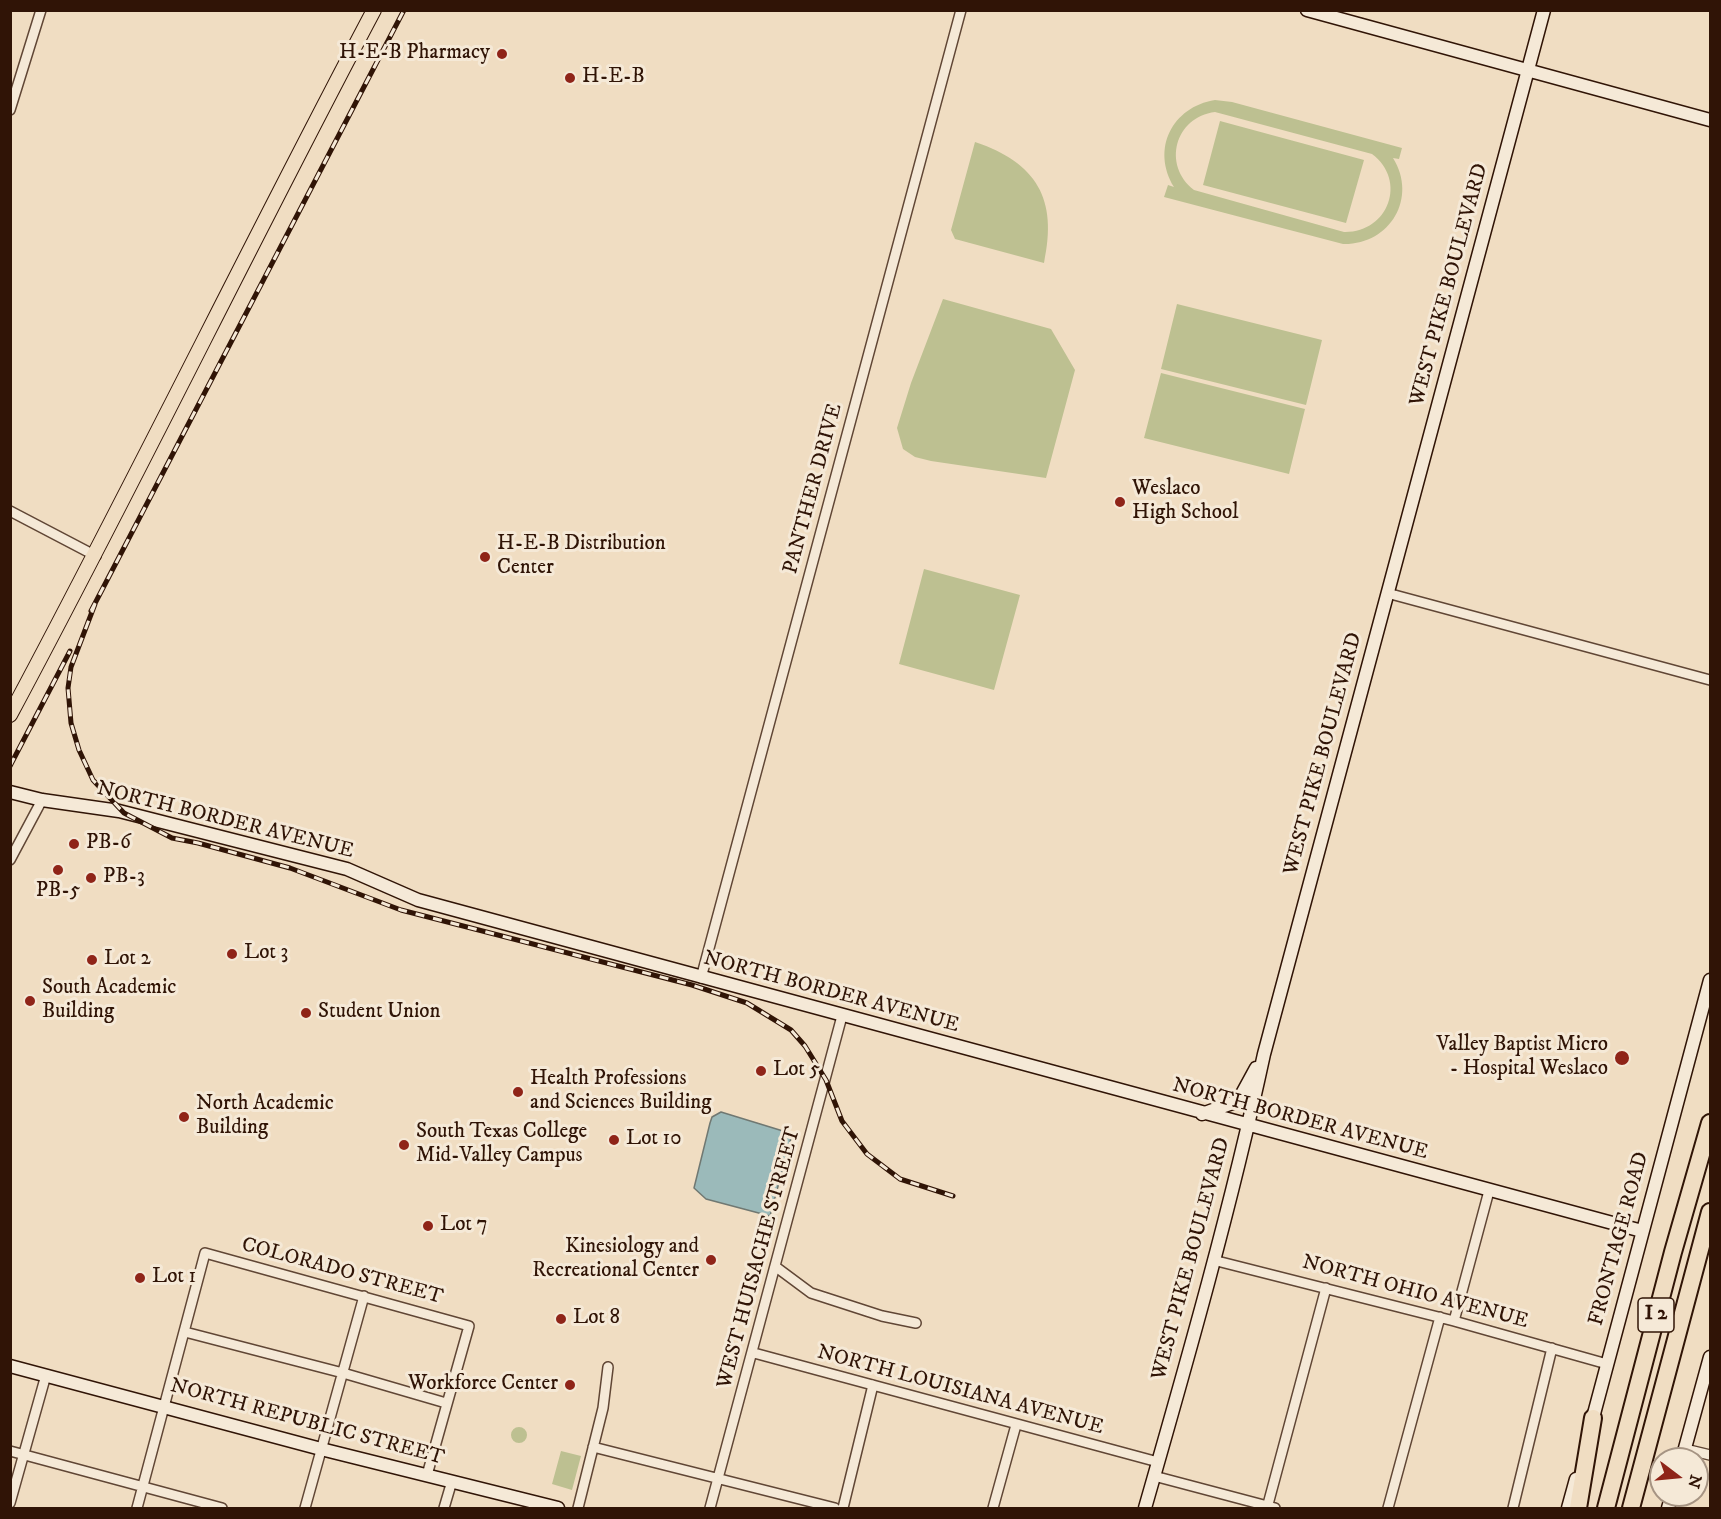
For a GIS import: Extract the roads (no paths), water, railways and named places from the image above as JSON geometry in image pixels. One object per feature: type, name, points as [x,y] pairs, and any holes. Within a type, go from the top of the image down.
[{"type":"highway","name":"I 2","points":[[1606,1509],[1673,1252],[1710,1123]]},
{"type":"highway","name":"I 2","points":[[1631,1509],[1710,1212]]},
{"type":"highway","points":[[1578,1509],[1593,1418]]},
{"type":"main road","points":[[10,715],[96,556],[276,198],[374,10]]},
{"type":"street","points":[[10,110],[41,10]]},
{"type":"street","name":"PANTHER DRIVE","points":[[701,978],[961,10]]},
{"type":"street","points":[[1307,10],[1710,120]]},
{"type":"street","name":"WEST PIKE BOULEVARD","points":[[1145,1509],[1214,1260],[1249,1125],[1264,1054],[1544,10]]},
{"type":"street","points":[[10,511],[96,556]]},
{"type":"street","points":[[1387,593],[1710,680]]},
{"type":"street","name":"NORTH BORDER AVENUE","points":[[10,792],[42,800],[119,811],[347,869],[418,900],[1201,1114],[1642,1231]]},
{"type":"street","points":[[10,860],[42,800]]},
{"type":"street","name":"FRONTAGE ROAD","points":[[1568,1509],[1710,980]]},
{"type":"street","name":"WEST HUISACHE STREET","points":[[710,1509],[754,1353],[842,1016]]},
{"type":"street","points":[[1201,1114],[1238,1101],[1264,1054]]},
{"type":"street","points":[[1454,1321],[1489,1191]]},
{"type":"street","name":"COLORADO STREET","points":[[184,1332],[205,1253],[364,1296],[469,1326],[446,1403]]},
{"type":"street","name":"NORTH OHIO AVENUE","points":[[1214,1260],[1440,1317],[1607,1364]]},
{"type":"street","points":[[776,1267],[811,1293],[882,1316],[916,1323]]},
{"type":"street","points":[[1154,1476],[1270,1508],[1326,1288]]},
{"type":"street","points":[[305,1509],[364,1296]]},
{"type":"street","points":[[1388,1509],[1440,1317]]},
{"type":"street","points":[[137,1509],[184,1332],[343,1373],[446,1403],[427,1474]]},
{"type":"street","points":[[1513,1509],[1552,1348]]},
{"type":"street","name":"NORTH LOUISIANA AVENUE","points":[[754,1353],[1158,1462]]},
{"type":"street","points":[[1686,1447],[1710,1357]]},
{"type":"street","name":"NORTH REPUBLIC STREET","points":[[10,1366],[558,1509]]},
{"type":"street","points":[[578,1509],[603,1408],[608,1367]]},
{"type":"street","points":[[10,1503],[46,1375]]},
{"type":"street","points":[[843,1509],[873,1385]]},
{"type":"street","points":[[993,1509],[1016,1425]]},
{"type":"street","points":[[593,1447],[718,1477],[835,1509]]},
{"type":"street","points":[[10,1451],[222,1509]]},
{"type":"street","points":[[444,1509],[452,1481]]},
{"type":"water","points":[[721,1112],[783,1131],[791,1138],[770,1216],[706,1199],[694,1188],[712,1117]]},
{"type":"railway","points":[[91,611],[404,10]]},
{"type":"railway","points":[[95,604],[71,667],[68,688],[71,723],[79,750],[93,780],[124,813],[172,838],[290,868],[401,910],[692,985],[747,1003],[791,1030],[805,1046],[826,1080],[842,1121],[867,1154],[900,1179],[953,1196]]},
{"type":"railway","points":[[10,766],[70,651]]},
{"type":"place","name":"H-E-B Pharmacy","points":[[502,54]]},
{"type":"place","name":"H-E-B","points":[[570,78]]},
{"type":"place","name":"Weslaco High School","points":[[1120,502]]},
{"type":"place","name":"H-E-B Distribution Center","points":[[485,557]]},
{"type":"place","name":"PB-6","points":[[74,844]]},
{"type":"place","name":"PB-5","points":[[58,870]]},
{"type":"place","name":"PB-3","points":[[91,878]]},
{"type":"place","name":"Lot 3","points":[[232,954]]},
{"type":"place","name":"Lot 2","points":[[92,960]]},
{"type":"place","name":"South Academic Building","points":[[30,1001]]},
{"type":"place","name":"Student Union","points":[[306,1013]]},
{"type":"place","name":"Valley Baptist Micro - Hospital Weslaco","points":[[1622,1058]]},
{"type":"place","name":"Lot 5","points":[[761,1071]]},
{"type":"place","name":"Health Professions and Sciences Building","points":[[518,1092]]},
{"type":"place","name":"North Academic Building","points":[[184,1117]]},
{"type":"place","name":"Lot 10","points":[[614,1140]]},
{"type":"place","name":"South Texas College Mid-Valley Campus","points":[[404,1145]]},
{"type":"place","name":"Lot 7","points":[[428,1226]]},
{"type":"place","name":"Kinesiology and Recreational Center","points":[[711,1260]]},
{"type":"place","name":"Lot 1","points":[[140,1278]]},
{"type":"place","name":"Lot 8","points":[[561,1319]]},
{"type":"place","name":"Workforce Center","points":[[570,1385]]}]
